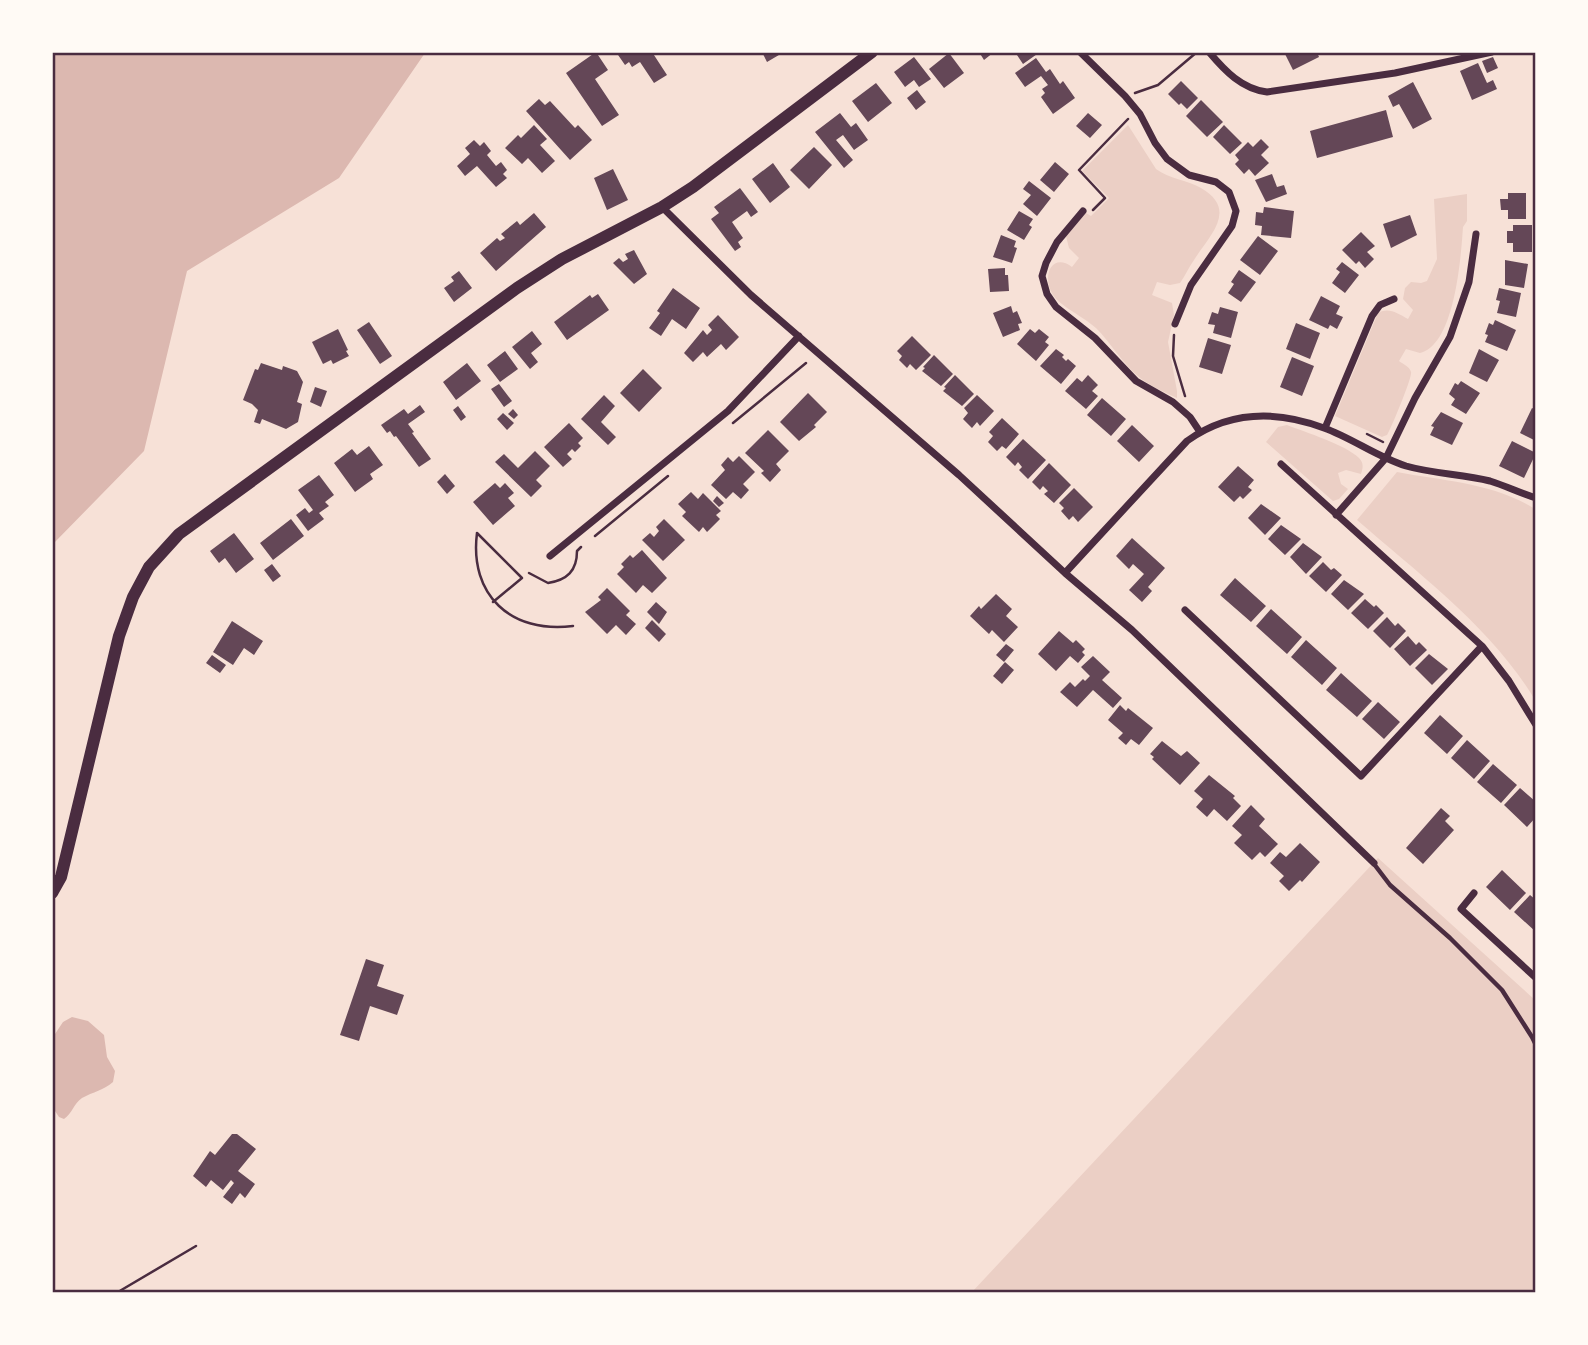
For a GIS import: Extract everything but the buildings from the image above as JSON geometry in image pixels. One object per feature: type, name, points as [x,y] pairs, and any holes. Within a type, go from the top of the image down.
[{"type":"main road","points":[[52,893],[61,877],[119,636],[133,597],[149,567],[179,534],[517,288],[562,259],[662,207],[746,148],[872,52]]},
{"type":"street","points":[[1080,52],[1137,110],[1167,159],[1189,175],[1216,182],[1229,192],[1236,211],[1232,226],[1192,285],[1175,324]]},
{"type":"street","points":[[1209,52],[1225,71],[1253,90],[1267,92],[1395,73],[1492,52]]},
{"type":"street","points":[[662,207],[731,276],[1132,630],[1374,863]]},
{"type":"street","points":[[1083,211],[1057,242],[1046,263],[1042,276],[1047,293],[1056,307],[1095,338],[1136,381],[1173,402],[1200,432]]},
{"type":"street","points":[[1336,515],[1386,458],[1415,398],[1450,337],[1469,282],[1476,234]]},
{"type":"street","points":[[1325,428],[1372,316],[1380,305],[1394,299]]},
{"type":"street","points":[[550,556],[728,411],[799,336]]},
{"type":"street","points":[[1066,573],[1187,441],[1224,421],[1262,415],[1292,419],[1325,428],[1408,466],[1490,481],[1535,498]]},
{"type":"street","points":[[1281,464],[1482,646],[1509,681],[1535,725]]},
{"type":"street","points":[[1185,610],[1360,776],[1482,646]]},
{"type":"street","points":[[1474,893],[1461,909],[1535,978]]},
{"type":"lane","points":[[1374,863],[1390,885],[1450,938],[1502,990],[1535,1045]]},
{"type":"path","points":[[1125,96],[1158,85],[1196,52]]},
{"type":"path","points":[[1083,211],[1092,211],[1105,198],[1079,170],[1137,110]]},
{"type":"path","points":[[1175,324],[1173,356],[1186,401],[1181,410]]},
{"type":"path","points":[[729,426],[806,363]]},
{"type":"path","points":[[589,540],[677,469]]},
{"type":"path","points":[[494,602],[522,578],[477,533],[475,558],[479,575],[494,602],[526,622],[551,627],[573,626]]},
{"type":"path","points":[[529,573],[548,583],[565,579],[576,563],[577,551],[583,545]]},
{"type":"path","points":[[118,1293],[196,1246]]},
{"type":"shaded area","points":[[53,52],[425,53],[339,178],[187,271],[144,451],[54,543],[53,548]]},
{"type":"shaded area","points":[[1128,125],[1156,169],[1201,188],[1212,196],[1218,205],[1219,214],[1213,232],[1180,283],[1170,285],[1157,282],[1152,295],[1172,303],[1174,315],[1168,342],[1177,398],[1139,377],[1096,328],[1056,299],[1048,281],[1050,268],[1054,264],[1065,263],[1072,267],[1079,258],[1069,248],[1066,236],[1086,213],[1091,216],[1109,198],[1082,171]]},
{"type":"shaded area","points":[[1467,194],[1467,221],[1463,227],[1458,278],[1448,317],[1432,346],[1420,353],[1406,349],[1399,361],[1409,369],[1411,376],[1387,435],[1382,437],[1335,416],[1378,313],[1389,311],[1408,319],[1413,310],[1403,299],[1405,288],[1411,282],[1427,281],[1437,259],[1434,199]]},
{"type":"shaded area","points":[[1287,425],[1335,444],[1361,460],[1361,474],[1346,470],[1338,473],[1341,484],[1348,489],[1339,499],[1333,501],[1266,442],[1278,427]]},
{"type":"shaded area","points":[[1397,472],[1486,488],[1535,509],[1535,700],[1518,674],[1476,626],[1430,582],[1357,520]]},
{"type":"shaded area","points":[[1378,858],[1535,1000],[1535,1292],[972,1292]]},
{"type":"shaded area","points":[[72,1017],[88,1021],[104,1035],[107,1057],[115,1071],[113,1082],[82,1098],[64,1119],[59,1117],[53,1108],[53,1037],[63,1022]]}]
